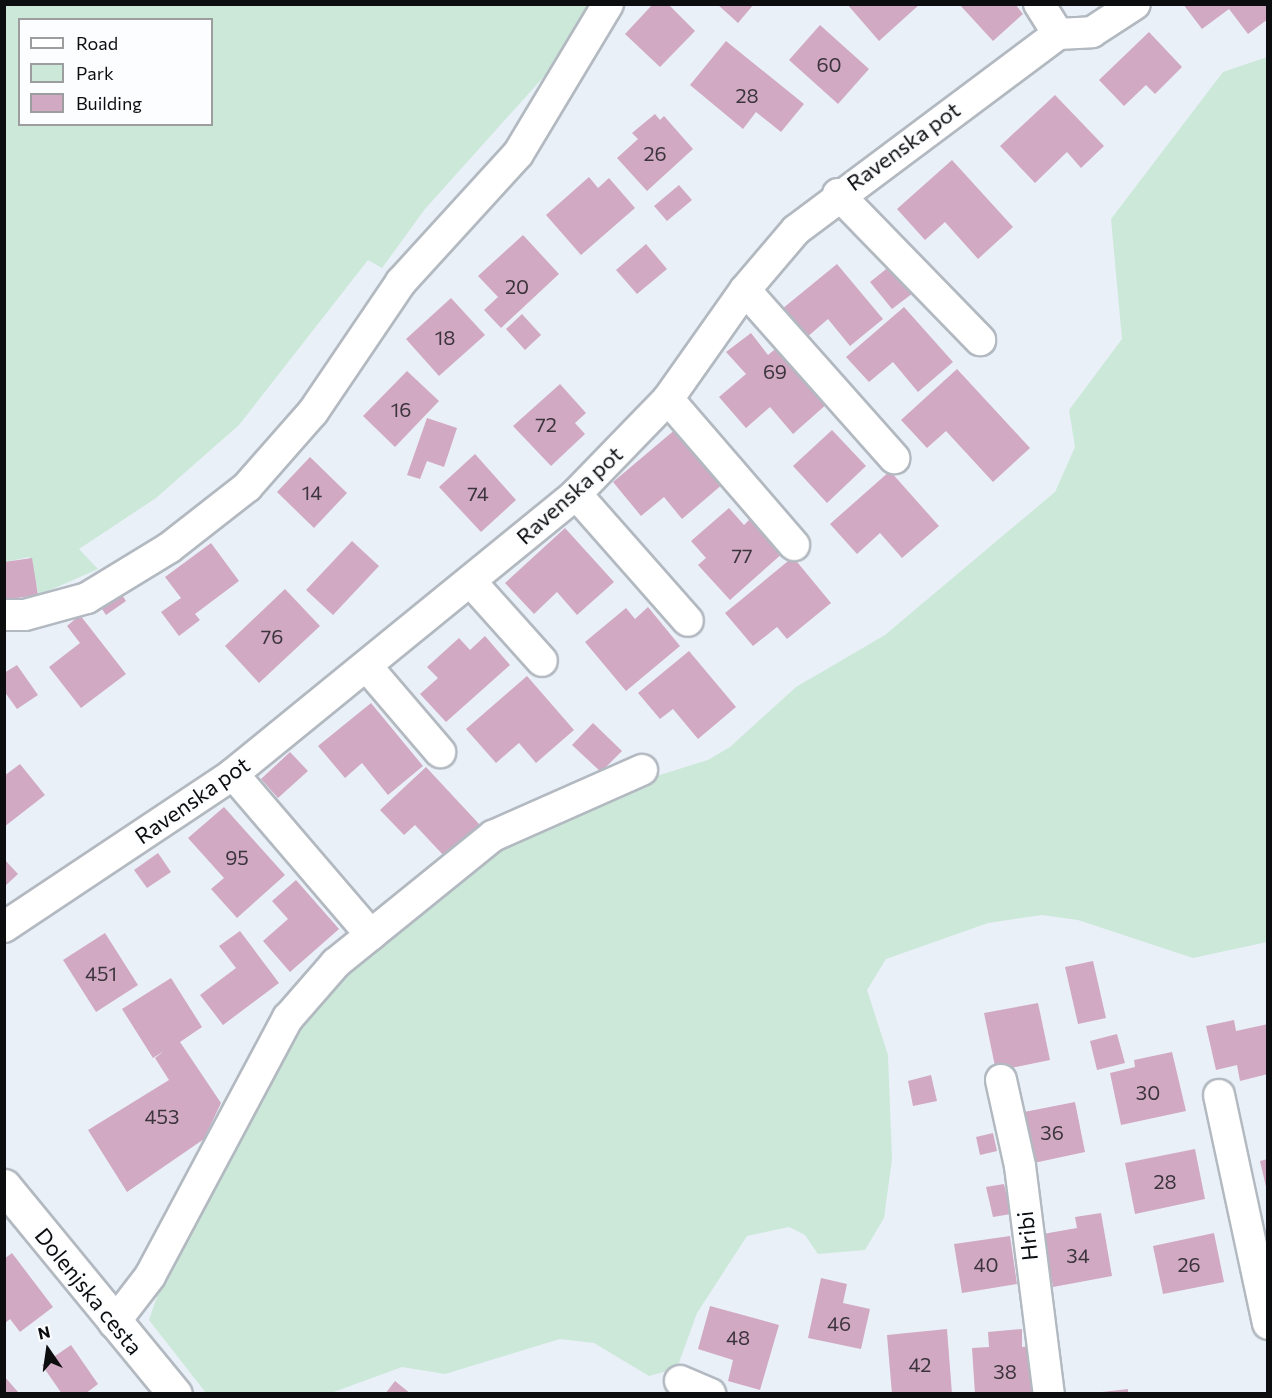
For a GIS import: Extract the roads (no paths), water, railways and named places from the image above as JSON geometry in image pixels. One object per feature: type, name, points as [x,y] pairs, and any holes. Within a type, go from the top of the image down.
[{"type":"main road","name":"Dolenjska cesta","points":[[4,1186],[114,1323],[175,1394]]},
{"type":"street","points":[[4,615],[25,615],[87,598],[169,548],[247,488],[313,412],[401,282],[518,154],[608,4]]},
{"type":"street","points":[[1039,4],[1058,34],[1092,32],[1135,4]]},
{"type":"street","name":"Ravenska pot","points":[[4,927],[233,774],[368,668],[576,494],[668,399],[745,290],[796,230],[838,194],[1058,34]]},
{"type":"street","points":[[838,194],[981,340]]},
{"type":"street","points":[[745,290],[894,458]]},
{"type":"street","points":[[668,399],[794,544]]},
{"type":"street","points":[[576,494],[688,621]]},
{"type":"street","points":[[471,582],[542,661]]},
{"type":"street","points":[[368,668],[440,752]]},
{"type":"street","points":[[114,1323],[150,1276],[288,1018],[336,963],[494,836],[642,770]]},
{"type":"street","points":[[233,774],[371,935]]},
{"type":"street","name":"Hribi","points":[[1001,1080],[1020,1166],[1049,1394]]},
{"type":"street","points":[[1219,1095],[1268,1324]]},
{"type":"street","points":[[680,1381],[710,1394]]}]
